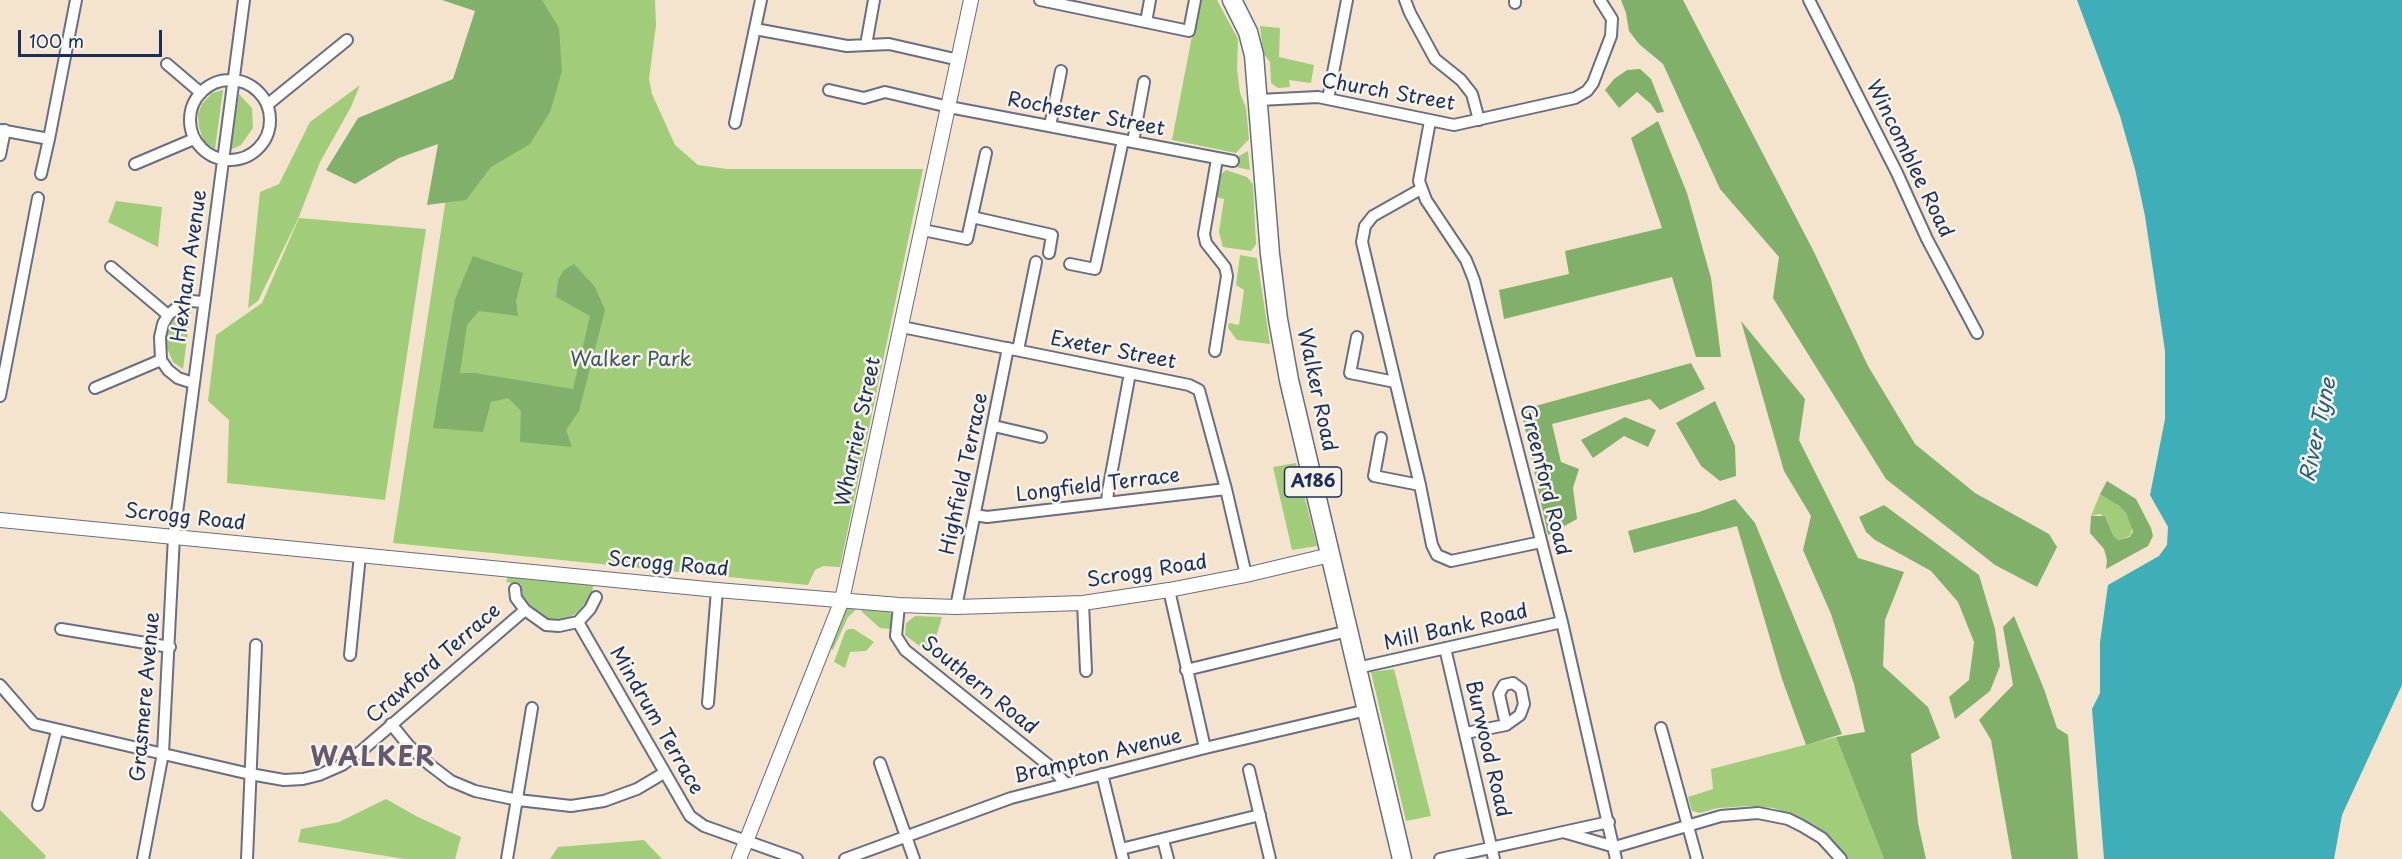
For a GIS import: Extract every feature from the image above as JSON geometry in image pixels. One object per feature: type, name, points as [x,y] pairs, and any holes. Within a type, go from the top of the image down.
[{"type":"main road","name":"A186","points":[[1232,0],[1251,43],[1259,100]]},
{"type":"main road","name":"Walker Road","points":[[1259,100],[1264,190],[1278,319],[1294,406],[1402,859]]},
{"type":"street","points":[[41,174],[76,0]]},
{"type":"street","name":"Hexham Avenue","points":[[174,536],[244,0]]},
{"type":"street","points":[[735,123],[761,0]]},
{"type":"street","points":[[866,45],[874,0]]},
{"type":"street","name":"Wharrier Street","points":[[739,859],[842,600],[971,0]]},
{"type":"street","points":[[1040,0],[1062,2],[1189,31],[1195,0]]},
{"type":"street","points":[[1146,22],[1150,0]]},
{"type":"street","points":[[1328,99],[1347,0]]},
{"type":"street","points":[[1406,0],[1405,16],[1436,59],[1461,80],[1472,94],[1479,120]]},
{"type":"street","name":"Church Street","points":[[1259,100],[1307,97],[1328,99],[1454,125],[1575,98],[1587,91],[1597,75],[1612,30],[1612,19],[1600,0]]},
{"type":"street","name":"Wincomblee Road","points":[[1809,0],[1892,162],[1927,238],[1977,333]]},
{"type":"street","points":[[755,29],[847,46],[889,44],[959,60]]},
{"type":"street","points":[[267,105],[347,40]]},
{"type":"street","points":[[167,64],[201,93]]},
{"type":"street","points":[[1050,126],[1061,71]]},
{"type":"street","points":[[222,81],[234,81],[253,89],[267,105],[269,126],[261,145],[250,154],[237,160],[223,160],[201,149],[190,127],[190,115],[194,103],[210,86],[222,81]]},
{"type":"street","points":[[1070,264],[1095,269],[1144,82]]},
{"type":"street","name":"Rochester Street","points":[[829,90],[864,98],[885,92],[949,107],[1233,162]]},
{"type":"street","points":[[1430,121],[1419,173],[1421,189],[1373,216],[1362,234],[1363,251],[1420,485],[1432,545],[1441,558],[1451,561],[1541,542]]},
{"type":"street","points":[[0,155],[2,130],[49,139]]},
{"type":"street","points":[[135,164],[194,139]]},
{"type":"street","points":[[923,230],[967,239],[986,153]]},
{"type":"street","points":[[1215,351],[1227,276],[1225,267],[1204,239],[1217,159]]},
{"type":"street","name":"Greenford Road","points":[[1421,189],[1466,260],[1474,280],[1562,622],[1616,859]]},
{"type":"street","points":[[0,396],[6,330],[38,198]]},
{"type":"street","points":[[972,217],[1052,235],[1049,253]]},
{"type":"street","points":[[1013,350],[1036,262]]},
{"type":"street","points":[[111,267],[168,315]]},
{"type":"street","points":[[193,383],[178,378],[168,370],[161,360],[160,337],[168,315],[180,305],[203,302]]},
{"type":"street","name":"Exeter Street","points":[[902,327],[1189,385],[1199,390],[1226,489]]},
{"type":"street","points":[[1357,337],[1350,373],[1395,382]]},
{"type":"street","name":"Highfield Terrace","points":[[956,606],[994,426],[1013,350]]},
{"type":"street","points":[[95,388],[161,360]]},
{"type":"street","points":[[1107,502],[1130,373]]},
{"type":"street","points":[[994,426],[1041,437]]},
{"type":"street","points":[[1381,438],[1374,476],[1420,485]]},
{"type":"street","points":[[1226,489],[1246,575]]},
{"type":"street","name":"Longfield Terrace","points":[[975,515],[987,517],[1226,489]]},
{"type":"street","name":"Scrogg Road","points":[[0,520],[717,590],[899,605],[1083,603],[1169,590],[1330,555]]},
{"type":"street","name":"Grasmere Avenue","points":[[143,859],[163,753],[174,536]]},
{"type":"street","points":[[350,655],[360,555]]},
{"type":"street","points":[[515,589],[516,598],[525,610],[546,625],[559,626],[578,622]]},
{"type":"street","points":[[708,703],[717,590]]},
{"type":"street","points":[[1169,590],[1205,748]]},
{"type":"street","name":"Scrogg Road","points":[[578,622],[590,609],[596,597]]},
{"type":"street","points":[[1083,603],[1086,671]]},
{"type":"street","name":"Southern Road","points":[[899,605],[896,636],[904,650],[1052,768],[1065,783]]},
{"type":"street","name":"Crawford Terrace","points":[[0,685],[34,724],[57,731],[284,780],[319,775],[342,765],[525,610]]},
{"type":"street","name":"Mindrum Terrace","points":[[578,622],[690,816],[704,826],[746,841]]},
{"type":"street","name":"Mill Bank Road","points":[[1357,668],[1562,622]]},
{"type":"street","points":[[61,629],[170,647]]},
{"type":"street","points":[[1186,670],[1348,631]]},
{"type":"street","points":[[248,859],[256,645]]},
{"type":"street","name":"Burwood Road","points":[[1445,648],[1494,859]]},
{"type":"street","points":[[507,859],[532,708]]},
{"type":"street","name":"Brampton Avenue","points":[[844,859],[1011,798],[1205,748],[1367,710]]},
{"type":"street","points":[[391,724],[409,746],[451,781],[475,791],[518,800],[571,806],[604,801],[637,789],[664,773]]},
{"type":"street","points":[[1466,733],[1506,724]]},
{"type":"street","points":[[1661,728],[1697,859]]},
{"type":"street","points":[[38,805],[57,731]]},
{"type":"street","points":[[880,763],[914,859]]},
{"type":"street","points":[[1249,770],[1269,859]]},
{"type":"street","points":[[1102,774],[1122,854],[1163,840],[1260,815]]},
{"type":"street","points":[[1563,832],[1615,847],[1688,825],[1742,812],[1773,815],[1795,822],[1812,832],[1828,844],[1841,859]]},
{"type":"street","points":[[1440,859],[1609,822]]},
{"type":"street","points":[[1163,840],[1168,859]]},
{"type":"street","points":[[746,841],[797,859]]},
{"type":"green space","points":[[442,0],[542,0],[559,28],[562,71],[550,112],[530,144],[491,167],[466,200],[427,205],[438,144],[399,158],[355,184],[326,170],[358,118],[453,79],[475,11]]},
{"type":"green space","name":"Walker Park","points":[[508,0],[655,0],[656,25],[649,79],[652,94],[675,145],[698,165],[727,169],[923,169],[840,567],[823,566],[815,570],[808,585],[393,543],[460,107]]},
{"type":"green space","points":[[1199,0],[1217,0],[1238,39],[1237,69],[1240,93],[1246,108],[1249,139],[1236,153],[1172,140]]},
{"type":"green space","points":[[1621,0],[1683,0],[1814,252],[1868,366],[1915,444],[1975,493],[2049,534],[2057,547],[2037,587],[1995,565],[1886,479],[1773,298],[1779,257],[1720,189],[1663,64],[1639,44],[1629,31]]},
{"type":"green space","points":[[1260,26],[1280,28],[1279,57],[1314,65],[1311,83],[1289,80],[1290,87],[1278,88],[1271,83],[1270,62],[1263,53]]},
{"type":"green space","points":[[1640,69],[1651,79],[1664,112],[1657,113],[1651,104],[1637,92],[1619,108],[1605,90],[1614,79],[1627,70]]},
{"type":"green space","points":[[360,85],[351,107],[320,162],[298,219],[258,301],[248,308],[260,192],[279,184],[310,122]]},
{"type":"green space","points":[[223,90],[215,149],[204,142],[198,114],[202,104],[212,93]]},
{"type":"green space","points":[[239,94],[252,108],[253,128],[241,145],[230,150]]},
{"type":"green space","points":[[1658,121],[1687,193],[1711,278],[1721,357],[1696,357],[1672,277],[1504,319],[1499,290],[1569,274],[1565,251],[1662,228],[1631,138]]},
{"type":"green space","points":[[1248,151],[1250,170],[1236,167],[1237,157]]},
{"type":"green space","points":[[1226,170],[1247,177],[1253,184],[1256,244],[1251,251],[1223,247],[1219,232],[1224,199],[1216,197],[1221,174]]},
{"type":"green space","points":[[116,201],[162,207],[158,247],[108,222]]},
{"type":"green space","points":[[299,218],[426,229],[385,500],[227,483],[229,420],[208,401],[216,335],[262,303]]},
{"type":"green space","points":[[1240,255],[1257,258],[1270,344],[1237,340],[1228,328],[1229,323],[1239,325],[1244,290],[1236,285]]},
{"type":"green space","points":[[473,256],[523,273],[516,301],[518,316],[479,311],[467,325],[460,373],[475,373],[573,389],[590,316],[556,297],[558,280],[564,270],[574,264],[595,287],[605,310],[579,411],[566,430],[572,447],[520,442],[521,411],[508,398],[491,402],[483,432],[433,428],[455,299]]},
{"type":"green space","points":[[191,310],[183,369],[173,362],[167,348],[166,335],[170,324],[179,314]]},
{"type":"green space","points":[[1741,321],[1805,399],[1799,440],[1858,558],[1904,572],[1885,620],[1883,666],[1928,707],[1940,738],[1911,754],[1918,823],[1926,859],[1884,859],[1836,737],[1865,732],[1854,684],[1831,614],[1803,550],[1811,516],[1784,471]]},
{"type":"green space","points":[[1691,363],[1705,389],[1660,410],[1650,399],[1552,424],[1561,462],[1579,469],[1573,488],[1577,519],[1548,535],[1521,410]]},
{"type":"green space","points":[[1715,401],[1735,446],[1736,476],[1720,481],[1701,466],[1676,423]]},
{"type":"green space","points":[[1625,417],[1656,430],[1648,447],[1624,436],[1593,458],[1581,440]]},
{"type":"green space","points":[[1296,463],[1317,546],[1292,550],[1273,467]]},
{"type":"green space","points":[[2107,481],[2136,499],[2153,536],[2148,546],[2106,569],[2107,560],[2104,549],[2090,533],[2091,516],[2105,516],[2113,535],[2118,540],[2130,537],[2133,531],[2126,513],[2100,494]]},
{"type":"green space","points":[[2100,494],[2114,501],[2126,513],[2133,527],[2130,536],[2118,540],[2113,535],[2106,518],[2100,514],[2091,516]]},
{"type":"green space","points":[[1735,499],[1755,523],[1842,734],[1806,745],[1782,679],[1737,526],[1634,553],[1628,531],[1699,512]]},
{"type":"green space","points":[[1884,505],[1979,575],[1995,629],[2000,666],[1990,691],[1955,719],[1949,697],[1969,680],[1974,642],[1958,602],[1931,571],[1875,540],[1866,532],[1859,517]]},
{"type":"green space","points":[[508,576],[594,583],[591,596],[578,612],[566,620],[550,620],[524,604],[521,584],[506,582]]},
{"type":"green space","points":[[848,605],[860,606],[848,617],[833,650],[830,647]]},
{"type":"green space","points":[[865,607],[883,608],[890,612],[893,620],[891,629],[880,628],[861,611]]},
{"type":"green space","points":[[915,616],[942,617],[936,637],[927,652],[905,635],[906,623]]},
{"type":"green space","points":[[2014,616],[2044,689],[2057,728],[2068,735],[2078,859],[2012,859],[1991,740],[1979,720],[2013,685],[2003,627]]},
{"type":"green space","points":[[848,629],[854,629],[874,642],[866,651],[850,652],[845,668],[834,662]]},
{"type":"green space","points":[[1394,669],[1431,816],[1406,821],[1371,672]]},
{"type":"green space","points":[[1836,737],[1884,859],[1847,859],[1839,847],[1818,828],[1774,808],[1749,806],[1718,808],[1700,813],[1692,811],[1688,797],[1713,789],[1711,769]]},
{"type":"green space","points":[[386,799],[461,837],[455,859],[405,859],[298,842],[301,829],[339,822]]},
{"type":"green space","points":[[0,810],[46,856],[44,859],[0,859]]},
{"type":"green space","points":[[644,840],[662,859],[550,859],[558,847]]},
{"type":"water","name":"River Tyne","points":[[2077,0],[2402,0],[2402,685],[2342,815],[2334,859],[2104,859],[2092,709],[2100,693],[2100,642],[2108,585],[2159,556],[2167,545],[2168,527],[2150,495],[2165,419],[2165,351],[2145,216],[2135,169],[2120,116]]},
{"type":"district","name":"WALKER","points":[[373,759]]}]
